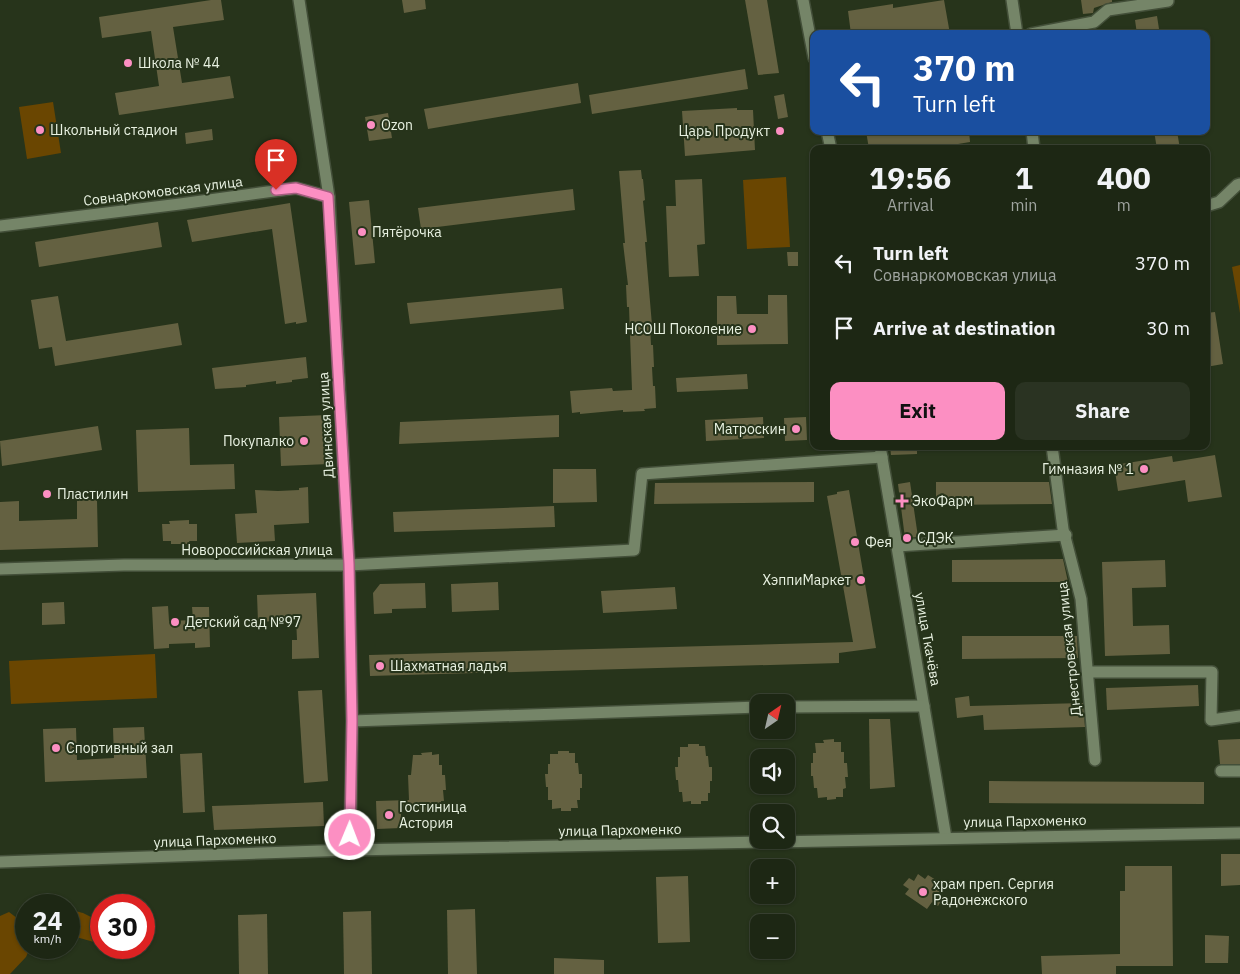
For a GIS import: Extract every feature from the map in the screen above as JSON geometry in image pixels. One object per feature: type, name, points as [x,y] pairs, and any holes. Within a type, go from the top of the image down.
[{"type":"street","name":"Двинская улица","points":[[299,0],[328,197],[349,564],[352,721],[350,850]]},
{"type":"street","points":[[803,0],[810,37]]},
{"type":"street","points":[[1012,0],[1016,30]]},
{"type":"street","points":[[1052,30],[1094,22],[1108,10],[1168,1]]},
{"type":"street","points":[[1210,205],[1219,202],[1240,184]]},
{"type":"street","name":"Совнаркомовская улица","points":[[0,226],[296,188],[328,197]]},
{"type":"street","name":"Днестровская улица","points":[[1053,450],[1063,529],[1081,599],[1095,760]]},
{"type":"street","name":"Новороссийская улица","points":[[0,569],[124,565],[349,564],[634,550],[642,474],[881,452]]},
{"type":"street","name":"улица Ткачёва","points":[[881,452],[946,838]]},
{"type":"street","points":[[897,546],[1066,535]]},
{"type":"street","points":[[1088,672],[1212,672],[1212,720],[1240,716]]},
{"type":"street","points":[[795,707],[924,706]]},
{"type":"street","points":[[352,721],[750,707]]},
{"type":"street","points":[[1221,771],[1240,771]]},
{"type":"street","name":"улица Пархоменко","points":[[0,862],[350,850],[1240,833]]},
{"type":"shaded area","name":"Школьный стадион","points":[[53,102],[61,153],[27,159],[19,107]]},
{"type":"shaded area","points":[[786,177],[790,247],[747,249],[743,180]]},
{"type":"shaded area","points":[[1240,265],[1240,313],[1232,267]]},
{"type":"shaded area","points":[[155,654],[157,698],[11,704],[9,661]]},
{"type":"shaded area","points":[[9,912],[15,917],[15,959],[24,959],[10,974],[0,974],[0,916]]},
{"type":"shaded area","points":[[80,912],[90,916],[90,941],[80,938]]},
{"type":"building","points":[[221,0],[224,20],[173,27],[182,83],[230,76],[234,98],[119,115],[115,93],[159,86],[151,31],[102,38],[99,17]]},
{"type":"building","points":[[402,0],[425,0],[426,9],[404,13]]},
{"type":"building","points":[[745,0],[767,0],[779,73],[758,75]]},
{"type":"building","points":[[944,0],[949,30],[850,30],[848,11],[893,4],[893,8]]},
{"type":"building","points":[[1081,0],[1112,0],[1112,2],[1094,8],[1093,13],[1083,14]]},
{"type":"building","points":[[1157,16],[1159,29],[1136,30],[1135,20]]},
{"type":"building","points":[[745,69],[748,89],[592,114],[589,95]]},
{"type":"building","points":[[578,83],[581,103],[428,129],[424,109]]},
{"type":"building","points":[[784,94],[788,117],[778,119],[774,96]]},
{"type":"building","points":[[737,108],[737,110],[753,110],[755,150],[685,156],[682,111]]},
{"type":"building","points":[[388,113],[392,138],[369,141],[365,117]]},
{"type":"building","points":[[212,129],[213,140],[186,144],[185,133]]},
{"type":"building","points":[[867,135],[969,135],[970,142],[952,145],[868,145]]},
{"type":"building","points":[[1155,135],[1178,135],[1179,145],[1156,145]]},
{"type":"building","points":[[641,170],[645,200],[643,201],[647,242],[645,242],[652,325],[650,325],[651,345],[653,345],[653,386],[655,386],[656,408],[644,409],[645,411],[623,412],[623,410],[572,413],[570,391],[612,388],[613,391],[632,390],[629,307],[627,307],[626,285],[628,285],[623,243],[625,243],[619,171]]},
{"type":"building","points":[[702,179],[705,244],[697,245],[699,276],[669,277],[666,206],[676,206],[675,180]]},
{"type":"building","points":[[573,189],[575,210],[421,229],[418,208]]},
{"type":"building","name":"Пятёрочка","points":[[369,200],[375,263],[355,265],[349,202]]},
{"type":"building","points":[[290,203],[307,322],[296,324],[296,322],[285,324],[272,229],[192,242],[187,220]]},
{"type":"building","points":[[158,222],[162,247],[39,267],[35,242]]},
{"type":"building","points":[[787,252],[798,252],[798,266],[788,266]]},
{"type":"building","points":[[562,288],[564,309],[410,324],[407,303]]},
{"type":"building","name":"НСОШ Поколение","points":[[768,295],[787,295],[788,344],[717,345],[717,296],[736,296],[737,314],[768,314]]},
{"type":"building","points":[[58,296],[66,341],[178,323],[182,345],[55,366],[52,347],[39,349],[31,300]]},
{"type":"building","points":[[1215,312],[1223,364],[1210,366],[1210,313]]},
{"type":"building","points":[[306,357],[308,378],[276,384],[276,381],[246,385],[246,387],[215,389],[212,368]]},
{"type":"building","points":[[747,374],[748,389],[677,392],[676,378]]},
{"type":"building","name":"Покупалко","points":[[328,415],[329,464],[281,466],[279,417]]},
{"type":"building","points":[[559,415],[559,437],[399,444],[400,422]]},
{"type":"building","points":[[763,417],[764,438],[706,441],[705,420]]},
{"type":"building","name":"Матроскин","points":[[806,417],[807,440],[785,441],[784,418]]},
{"type":"building","points":[[98,426],[102,450],[2,466],[0,441]]},
{"type":"building","points":[[189,428],[190,465],[234,464],[235,489],[138,492],[136,430]]},
{"type":"building","points":[[890,450],[917,450],[917,454],[891,455]]},
{"type":"building","points":[[1215,455],[1222,497],[1188,502],[1185,480],[1118,491],[1114,465],[1172,456],[1173,462]]},
{"type":"building","points":[[553,469],[596,469],[597,502],[553,503]]},
{"type":"building","points":[[814,482],[814,502],[654,504],[655,483]]},
{"type":"building","points":[[910,482],[918,537],[905,538],[898,484]]},
{"type":"building","points":[[936,482],[1049,482],[1052,504],[936,505]]},
{"type":"building","points":[[308,487],[309,523],[274,525],[275,541],[237,543],[235,514],[257,513],[255,490],[299,490],[299,488]]},
{"type":"building","points":[[849,490],[876,648],[839,653],[839,663],[370,676],[369,655],[853,642],[827,496]]},
{"type":"building","points":[[77,500],[97,500],[98,547],[0,550],[0,502],[19,501],[19,521],[77,519]]},
{"type":"building","points":[[554,506],[555,527],[394,532],[393,512]]},
{"type":"building","points":[[189,520],[189,524],[197,524],[197,541],[189,541],[190,544],[171,544],[171,541],[163,541],[162,524],[170,524],[169,521]]},
{"type":"building","points":[[1063,559],[1068,582],[952,582],[952,560]]},
{"type":"building","points":[[1165,560],[1166,587],[1132,588],[1133,626],[1169,625],[1170,654],[1105,656],[1102,562]]},
{"type":"building","points":[[498,582],[499,610],[452,612],[451,584]]},
{"type":"building","points":[[425,583],[426,608],[392,609],[392,613],[374,614],[373,593],[380,584]]},
{"type":"building","points":[[675,587],[677,609],[603,613],[601,591]]},
{"type":"building","points":[[316,593],[319,658],[292,659],[292,640],[297,640],[296,617],[275,618],[275,621],[258,622],[257,595]]},
{"type":"building","points":[[64,602],[65,624],[42,625],[42,603]]},
{"type":"building","name":"Детский сад №97","points":[[168,606],[169,621],[193,620],[192,607],[209,607],[210,647],[195,648],[195,643],[169,644],[169,648],[154,649],[152,607]]},
{"type":"building","points":[[962,636],[1077,636],[1078,658],[962,659]]},
{"type":"building","points":[[1198,685],[1199,706],[1107,710],[1106,688]]},
{"type":"building","points":[[322,690],[328,781],[304,783],[298,691]]},
{"type":"building","points":[[969,696],[970,706],[1083,703],[1085,727],[984,730],[983,715],[957,718],[955,698]]},
{"type":"building","points":[[869,719],[890,719],[895,787],[870,789]]},
{"type":"building","points":[[144,727],[147,778],[45,782],[43,729],[76,728],[77,760],[114,758],[113,728]]},
{"type":"building","points":[[834,739],[834,742],[841,742],[841,752],[844,752],[844,763],[847,763],[848,777],[845,777],[846,788],[843,789],[843,797],[827,800],[827,797],[818,798],[817,788],[814,788],[813,776],[811,776],[811,763],[813,763],[813,753],[816,753],[815,743],[824,743],[823,740]]},
{"type":"building","points":[[1240,739],[1240,764],[1220,764],[1218,740]]},
{"type":"building","points":[[688,744],[705,746],[709,767],[712,767],[712,781],[710,781],[708,801],[701,801],[701,804],[691,804],[691,801],[683,802],[682,792],[679,792],[678,780],[676,780],[675,767],[678,767],[680,747],[688,747]]},
{"type":"building","points":[[558,751],[575,753],[575,763],[578,763],[579,774],[582,774],[580,800],[577,800],[578,808],[571,808],[571,811],[561,811],[561,808],[552,809],[552,800],[548,800],[545,774],[548,774],[550,754],[558,754]]},
{"type":"building","points":[[432,752],[432,755],[439,754],[439,765],[442,765],[442,775],[445,775],[446,790],[443,790],[444,801],[441,801],[441,809],[434,810],[434,812],[401,810],[401,828],[377,829],[376,801],[409,800],[408,775],[411,775],[413,755]]},
{"type":"building","points":[[202,753],[205,812],[183,813],[180,754]]},
{"type":"building","points":[[989,781],[1204,782],[1204,804],[989,803]]},
{"type":"building","points":[[323,802],[324,826],[214,830],[212,806]]},
{"type":"building","points":[[1221,854],[1240,854],[1240,885],[1221,886]]},
{"type":"building","points":[[1125,866],[1172,866],[1173,966],[1116,966],[1116,974],[1042,974],[1041,956],[1120,954],[1120,891],[1125,891]]},
{"type":"building","name":"храм преп. Сергия Радонежского","points":[[918,874],[925,879],[928,875],[936,880],[934,884],[942,889],[937,896],[942,899],[938,906],[932,902],[927,909],[905,894],[909,889],[903,885],[909,878],[914,881]]},
{"type":"building","points":[[688,876],[690,942],[658,943],[656,877]]},
{"type":"building","points":[[475,909],[477,974],[448,974],[447,910]]},
{"type":"building","points":[[371,911],[372,974],[344,974],[343,912]]},
{"type":"building","points":[[267,914],[268,974],[239,974],[238,915]]},
{"type":"building","points":[[1205,935],[1229,936],[1228,963],[1205,963]]},
{"type":"building","points":[[554,958],[604,960],[604,974],[554,974]]},
{"type":"place","name":"Школа № 44","points":[[128,63]]},
{"type":"place","name":"Ozon","points":[[371,125]]},
{"type":"place","name":"Школьный стадион","points":[[40,130]]},
{"type":"place","name":"Царь Продукт","points":[[780,131]]},
{"type":"place","name":"Пятёрочка","points":[[362,232]]},
{"type":"place","name":"НСОШ Поколение","points":[[752,329]]},
{"type":"place","name":"Матроскин","points":[[796,429]]},
{"type":"place","name":"Покупалко","points":[[304,441]]},
{"type":"place","name":"Гимназия № 1","points":[[1144,469]]},
{"type":"place","name":"Пластилин","points":[[47,494]]},
{"type":"place","name":"ЭкоФарм","points":[[902,501]]},
{"type":"place","name":"СДЭК","points":[[907,538]]},
{"type":"place","name":"Фея","points":[[855,542]]},
{"type":"place","name":"ХэппиМаркет","points":[[861,580]]},
{"type":"place","name":"Детский сад №97","points":[[175,622]]},
{"type":"place","name":"Шахматная ладья","points":[[380,666]]},
{"type":"place","name":"Спортивный зал","points":[[56,748]]},
{"type":"place","name":"Гостиница Астория","points":[[389,815]]},
{"type":"place","name":"храм преп. Сергия Радонежского","points":[[923,892]]},
{"type":"route","points":[[276,190],[296,188],[328,197],[349,564],[352,721],[350,835]]}]
